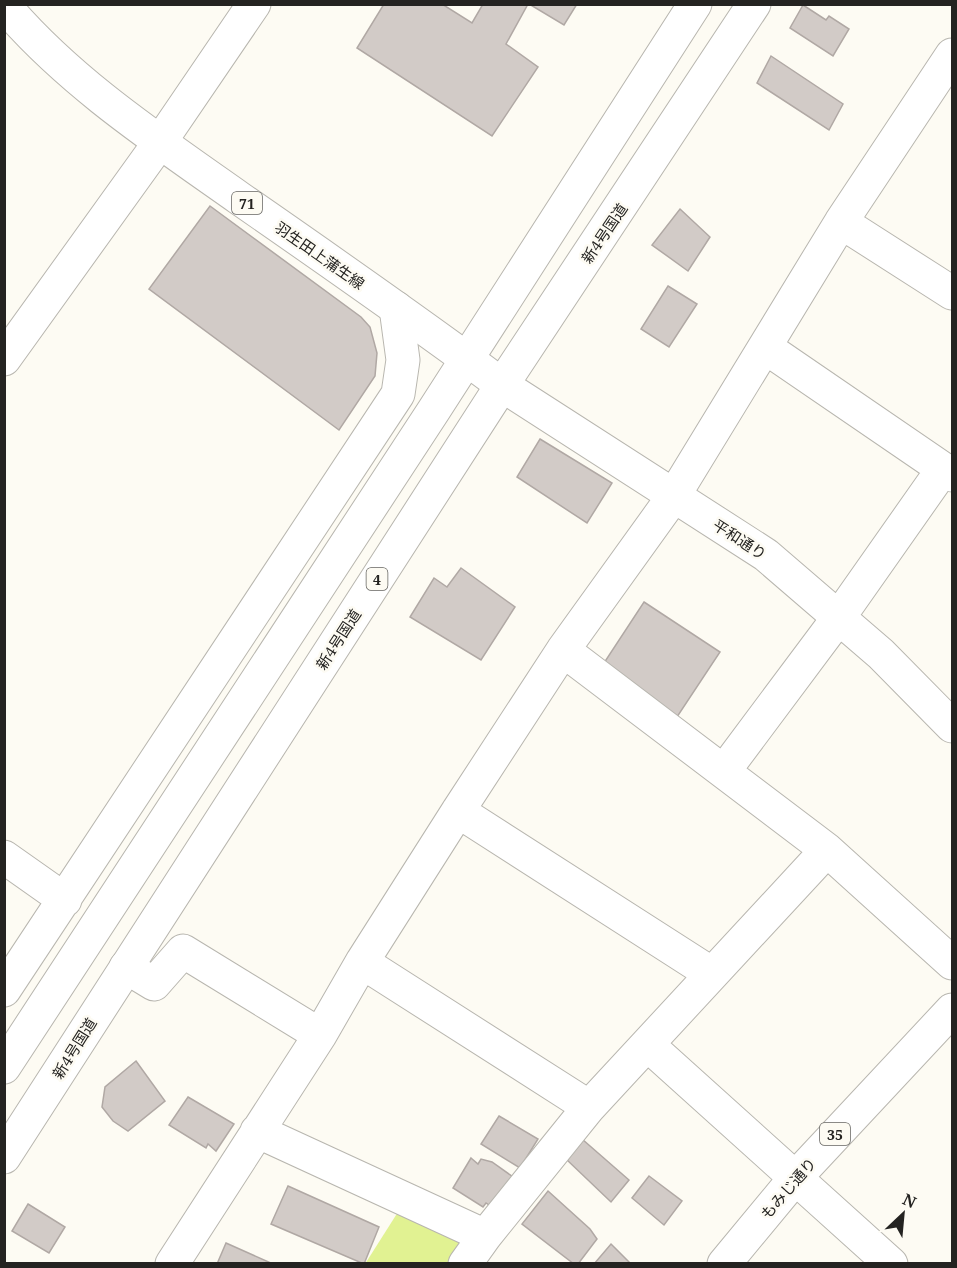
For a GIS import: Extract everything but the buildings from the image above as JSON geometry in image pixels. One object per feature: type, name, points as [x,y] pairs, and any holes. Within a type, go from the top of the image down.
[{"type":"main road","points":[[4,358],[159,142],[254,4]]},
{"type":"main road","points":[[4,1067],[467,359],[695,4]]},
{"type":"main road","name":"新4号国道","points":[[4,1157],[502,385],[754,4]]},
{"type":"main road","name":"羽生田上蒲生線","points":[[4,5],[24,28],[88,86],[159,142],[502,385]]},
{"type":"main road","points":[[172,1263],[320,1035],[362,962],[458,811],[563,650],[673,497],[841,222],[951,61]]},
{"type":"main road","points":[[841,222],[952,293]]},
{"type":"main road","points":[[4,990],[398,394],[403,360],[396,308]]},
{"type":"main road","points":[[724,771],[948,472],[765,347]]},
{"type":"main road","name":"平和通り","points":[[502,385],[766,555],[881,654],[952,726]]},
{"type":"main road","points":[[345,475],[377,496]]},
{"type":"main road","points":[[563,650],[827,850],[952,963]]},
{"type":"main road","points":[[458,811],[712,974]]},
{"type":"main road","points":[[465,1263],[484,1236],[589,1107],[827,850]]},
{"type":"main road","points":[[4,858],[65,900]]},
{"type":"main road","points":[[126,967],[154,984],[183,951],[320,1035]]},
{"type":"main road","points":[[362,962],[589,1107]]},
{"type":"main road","name":"もみじ通り","points":[[724,1263],[796,1178],[952,1010]]},
{"type":"main road","points":[[648,1045],[891,1263]]},
{"type":"main road","points":[[257,1131],[484,1236]]},
{"type":"green space","points":[[398,1212],[456,1235],[461,1251],[452,1263],[365,1264]]}]
